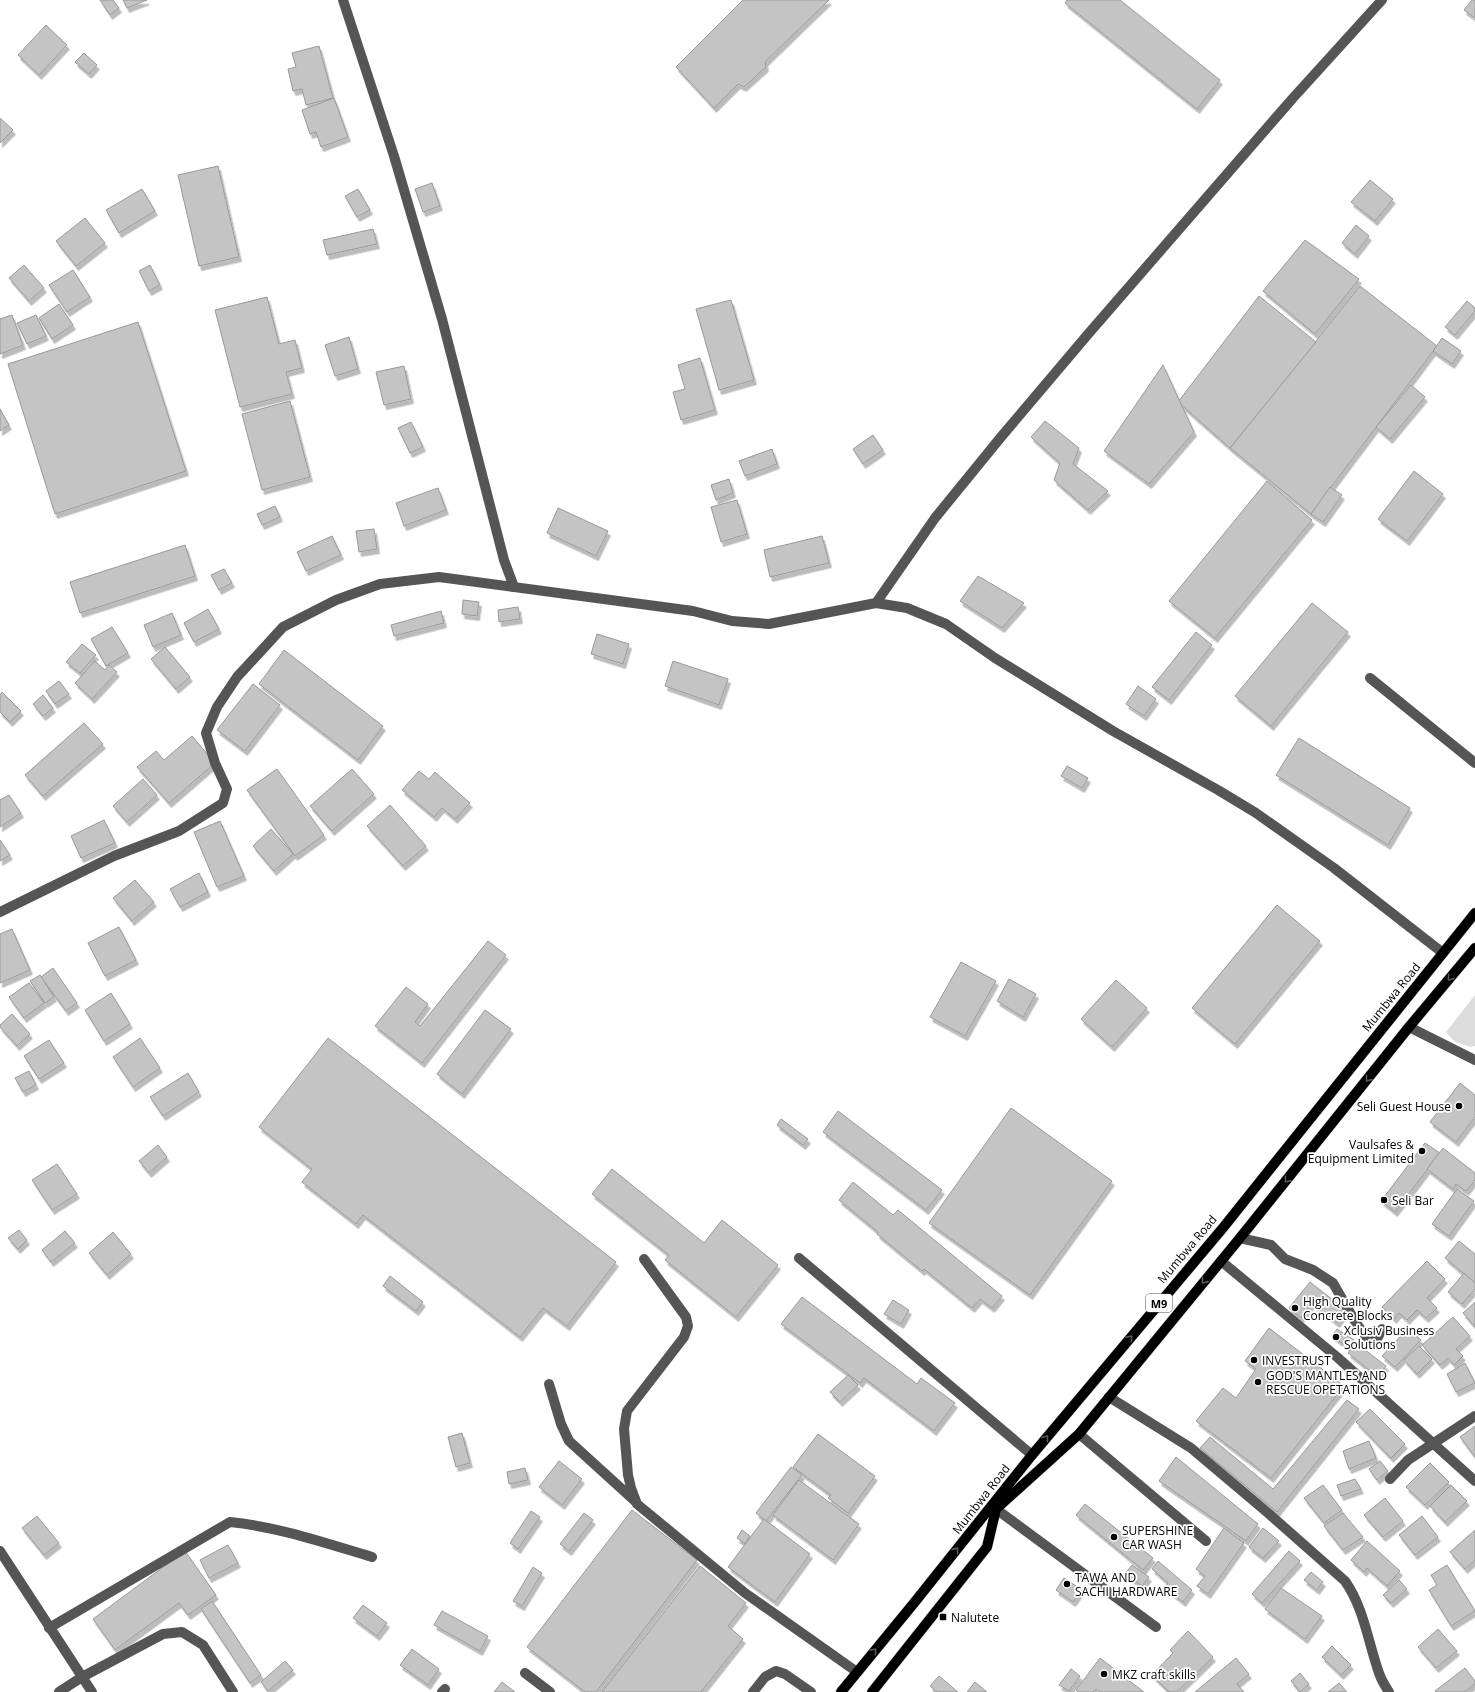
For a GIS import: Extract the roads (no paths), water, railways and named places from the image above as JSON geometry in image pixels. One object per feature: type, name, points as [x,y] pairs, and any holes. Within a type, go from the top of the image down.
[{"type":"main road","name":"Mumbwa Road","points":[[841,1692],[1032,1455],[1222,1229],[1475,913]]},
{"type":"main road","name":"Mumbwa Road","points":[[872,1692],[987,1547],[996,1509],[1078,1434],[1240,1238],[1409,1027],[1475,948]]},
{"type":"street","points":[[344,0],[394,156],[442,319],[504,560],[514,587]]},
{"type":"street","points":[[876,603],[935,518],[1001,437],[1293,98],[1382,0]]},
{"type":"street","points":[[0,912],[114,856],[179,831],[223,803],[227,789],[215,763],[206,733],[217,707],[237,677],[283,627],[336,600],[380,584],[439,577],[693,611],[732,621],[769,624],[876,603],[907,608],[946,624],[995,658],[1113,731],[1256,813],[1334,868],[1443,953]]},
{"type":"street","points":[[1370,678],[1475,763]]},
{"type":"street","points":[[1409,1027],[1475,1060]]},
{"type":"street","points":[[1240,1238],[1271,1244],[1285,1259],[1313,1270],[1333,1283],[1356,1323],[1368,1339],[1378,1337],[1382,1329]]},
{"type":"street","points":[[799,1258],[1032,1455]]},
{"type":"street","points":[[638,1504],[631,1488],[628,1475],[624,1429],[627,1411],[684,1337],[688,1326],[686,1316],[644,1259]]},
{"type":"street","points":[[1221,1261],[1337,1357],[1475,1480]]},
{"type":"street","points":[[549,1384],[561,1424],[569,1440],[638,1504],[745,1593],[857,1672]]},
{"type":"street","points":[[1109,1397],[1191,1448],[1273,1517],[1345,1581],[1353,1592],[1358,1604],[1379,1674],[1389,1692]]},
{"type":"street","points":[[1390,1479],[1408,1460],[1475,1416]]},
{"type":"street","points":[[1078,1434],[1206,1541]]},
{"type":"street","points":[[996,1509],[1156,1627]]},
{"type":"street","points":[[49,1628],[230,1522],[251,1524],[290,1533],[372,1557]]},
{"type":"street","points":[[0,1551],[92,1692]]},
{"type":"street","points":[[59,1692],[82,1677],[163,1634],[182,1632],[203,1645],[233,1692]]},
{"type":"street","points":[[753,1692],[765,1677],[776,1671],[785,1674],[811,1692]]},
{"type":"street","points":[[525,1672],[550,1692]]},
{"type":"place","name":"Seli Guest House","points":[[1459,1106]]},
{"type":"place","name":"Vaulsafes & Equipment Limited","points":[[1422,1151]]},
{"type":"place","name":"Seli Bar","points":[[1384,1200]]},
{"type":"place","name":"High Quality Concrete Blocks","points":[[1295,1308]]},
{"type":"place","name":"Xclusiv Business Solutions","points":[[1336,1337]]},
{"type":"place","name":"INVESTRUST","points":[[1254,1360]]},
{"type":"place","name":"GOD'S MANTLES AND RESCUE OPETATIONS","points":[[1258,1382]]},
{"type":"place","name":"SUPERSHINE CAR WASH","points":[[1114,1537]]},
{"type":"place","name":"TAWA AND SACHI HARDWARE","points":[[1067,1584]]},
{"type":"place","name":"Nalutete","points":[[943,1617]]},
{"type":"place","name":"MKZ craft skills","points":[[1104,1674]]}]
